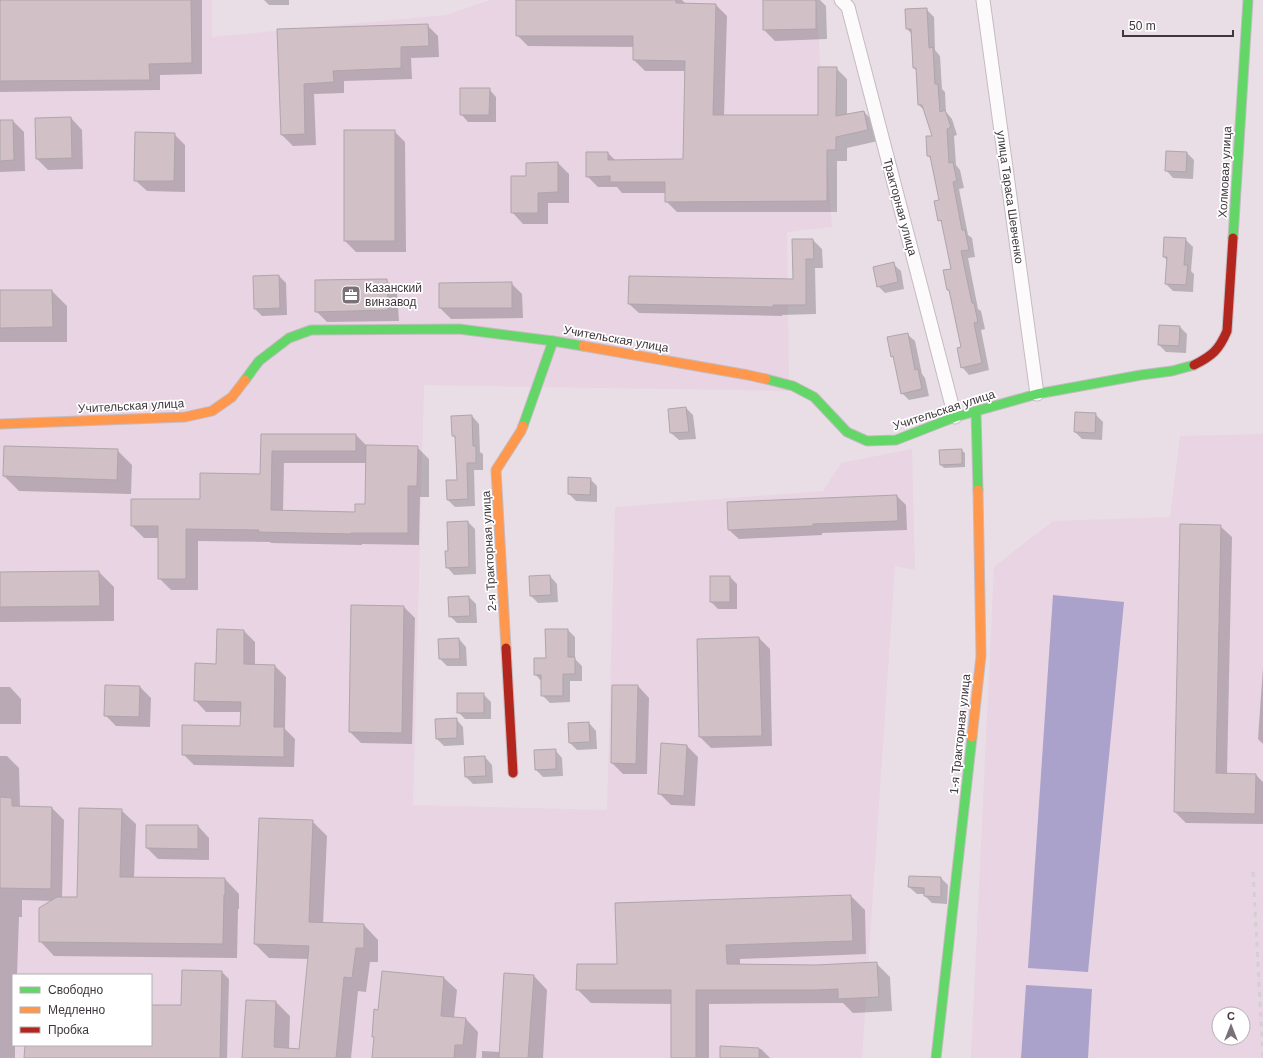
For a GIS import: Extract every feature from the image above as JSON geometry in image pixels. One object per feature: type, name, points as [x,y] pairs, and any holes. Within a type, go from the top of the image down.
[{"type":"street","name":"Тракторная улица","points":[[841,0],[848,7],[955,417]]},
{"type":"street","name":"улица Тараса Шевченко","points":[[983,0],[1037,394]]},
{"type":"street","name":"Холмовая улица","points":[[1221,345],[1227,331],[1229,308],[1248,0]]},
{"type":"street","name":"Учительская улица","points":[[0,424],[185,417],[212,412],[232,397],[259,361],[289,338],[311,330],[459,329],[553,341],[748,375],[793,386],[814,397],[847,432],[867,442],[896,440],[955,417],[1037,394],[1120,378],[1190,368],[1207,359],[1221,345]]},
{"type":"street","name":"2-я Тракторная улица","points":[[513,773],[496,470],[521,430],[553,341]]},
{"type":"street","name":"1-я Тракторная улица","points":[[936,1058],[981,656],[976,411]]},
{"type":"shaded area","points":[[0,0],[212,0],[212,37],[446,15],[490,0],[816,0],[832,227],[787,232],[789,391],[424,385],[413,805],[607,810],[615,507],[823,491],[841,463],[912,449],[915,570],[895,566],[862,1058],[0,1058]]},
{"type":"shaded area","points":[[1263,434],[1263,1058],[971,1058],[994,567],[1053,521],[1170,517],[1180,436]]},
{"type":"shaded area","points":[[1053,595],[1124,602],[1088,972],[1028,968]]},
{"type":"shaded area","points":[[1026,985],[1092,989],[1088,1058],[1021,1058]]},
{"type":"building","points":[[0,0],[191,0],[192,63],[149,64],[150,80],[0,81]]},
{"type":"building","points":[[516,0],[676,0],[676,3],[716,4],[713,115],[818,115],[818,67],[837,67],[836,116],[864,111],[868,130],[836,137],[836,150],[827,150],[827,201],[665,202],[665,182],[610,182],[610,176],[586,177],[586,152],[608,152],[608,160],[683,159],[685,61],[633,60],[633,36],[516,36]]},
{"type":"building","points":[[763,0],[816,0],[816,29],[763,30]]},
{"type":"building","points":[[927,8],[929,48],[933,47],[935,84],[938,84],[940,112],[945,110],[951,127],[947,129],[949,163],[953,162],[957,181],[953,182],[962,230],[965,230],[969,250],[961,251],[972,303],[974,303],[978,322],[974,323],[982,363],[961,368],[957,348],[961,347],[949,290],[947,290],[943,270],[951,269],[941,220],[938,221],[934,201],[939,200],[930,156],[927,156],[926,136],[932,136],[922,105],[918,105],[916,68],[913,68],[911,29],[906,29],[905,9]]},
{"type":"building","points":[[428,24],[429,46],[401,47],[401,68],[333,71],[334,82],[304,84],[305,134],[281,135],[277,29]]},
{"type":"building","points":[[460,88],[490,88],[489,115],[460,115]]},
{"type":"building","points":[[71,117],[72,158],[36,159],[35,118]]},
{"type":"building","points":[[0,120],[13,120],[14,160],[0,161]]},
{"type":"building","points":[[344,130],[395,130],[395,241],[344,241]]},
{"type":"building","points":[[135,132],[175,133],[174,181],[134,181]]},
{"type":"building","points":[[1166,151],[1187,152],[1186,172],[1165,171]]},
{"type":"building","points":[[558,162],[558,192],[538,193],[538,213],[511,213],[511,176],[526,176],[526,163]]},
{"type":"building","points":[[1164,237],[1186,238],[1184,265],[1188,265],[1186,285],[1165,284],[1167,257],[1163,257]]},
{"type":"building","points":[[792,239],[813,239],[814,259],[806,259],[806,305],[773,305],[773,307],[628,304],[629,276],[793,279]]},
{"type":"building","points":[[894,262],[898,282],[877,287],[873,267]]},
{"type":"building","points":[[279,275],[280,308],[254,309],[253,276]]},
{"type":"building","name":"Казанский винзавод","points":[[387,279],[388,310],[315,312],[315,280]]},
{"type":"building","points":[[512,282],[512,308],[439,308],[439,283]]},
{"type":"building","points":[[0,290],[52,290],[53,327],[0,328]]},
{"type":"building","points":[[1159,325],[1180,326],[1179,346],[1158,345]]},
{"type":"building","points":[[908,333],[915,370],[918,369],[922,389],[901,394],[893,356],[891,357],[887,337]]},
{"type":"building","points":[[686,407],[689,432],[670,433],[668,409]]},
{"type":"building","points":[[1075,412],[1096,413],[1095,433],[1074,432]]},
{"type":"building","points":[[472,415],[473,446],[476,446],[476,463],[467,463],[468,499],[447,500],[446,480],[457,480],[455,436],[452,436],[451,416]]},
{"type":"building","points":[[261,434],[356,434],[356,451],[272,451],[271,510],[355,512],[355,504],[365,504],[366,445],[418,446],[417,486],[408,486],[408,533],[351,534],[258,532],[259,530],[186,529],[186,579],[158,579],[158,526],[131,526],[131,499],[200,499],[200,473],[260,474]]},
{"type":"building","points":[[4,446],[118,449],[117,480],[3,476]]},
{"type":"building","points":[[962,449],[962,464],[940,465],[939,450]]},
{"type":"building","points":[[568,477],[591,478],[590,495],[568,494]]},
{"type":"building","points":[[897,495],[898,521],[813,524],[813,526],[728,530],[727,502]]},
{"type":"building","points":[[468,521],[469,567],[446,568],[445,551],[448,551],[447,522]]},
{"type":"building","points":[[1180,524],[1221,525],[1216,773],[1256,774],[1255,814],[1174,812]]},
{"type":"building","points":[[99,571],[100,606],[0,607],[0,572]]},
{"type":"building","points":[[550,575],[551,595],[530,596],[529,576]]},
{"type":"building","points":[[710,576],[730,576],[730,602],[710,602]]},
{"type":"building","points":[[469,596],[470,616],[449,617],[448,597]]},
{"type":"building","points":[[351,605],[404,606],[402,733],[349,732]]},
{"type":"building","points":[[217,629],[244,630],[244,664],[275,665],[274,727],[284,727],[284,757],[182,755],[182,725],[240,726],[241,702],[194,701],[195,663],[216,664]]},
{"type":"building","points":[[545,629],[568,629],[568,657],[575,657],[575,674],[563,674],[563,696],[541,696],[541,675],[534,675],[534,658],[546,658]]},
{"type":"building","points":[[759,637],[762,736],[699,737],[697,639]]},
{"type":"building","points":[[459,638],[460,659],[439,659],[438,639]]},
{"type":"building","points":[[105,685],[140,686],[139,717],[104,716]]},
{"type":"building","points":[[612,685],[638,685],[636,764],[611,763]]},
{"type":"building","points":[[457,693],[484,693],[484,713],[457,713]]},
{"type":"building","points":[[457,718],[457,738],[436,739],[435,719]]},
{"type":"building","points":[[589,722],[590,742],[569,743],[568,723]]},
{"type":"building","points":[[661,743],[687,745],[684,796],[658,794]]},
{"type":"building","points":[[556,749],[556,769],[535,770],[534,750]]},
{"type":"building","points":[[485,756],[486,776],[465,777],[464,757]]},
{"type":"building","points":[[0,797],[12,798],[12,806],[52,807],[51,889],[0,888]]},
{"type":"building","points":[[79,808],[122,809],[120,877],[225,878],[223,944],[39,942],[39,908],[57,897],[77,897]]},
{"type":"building","points":[[259,818],[313,820],[309,922],[364,924],[364,948],[356,948],[352,978],[344,977],[336,1058],[242,1058],[246,1000],[276,1001],[274,1047],[299,1049],[309,946],[254,944]]},
{"type":"building","points":[[146,825],[198,825],[198,849],[146,848]]},
{"type":"building","points":[[909,876],[941,877],[941,897],[924,896],[924,888],[908,887]]},
{"type":"building","points":[[851,895],[853,941],[726,945],[727,964],[816,965],[877,962],[879,997],[838,999],[838,989],[696,990],[696,1058],[671,1058],[671,990],[576,990],[577,964],[617,964],[615,903]]},
{"type":"building","points":[[182,970],[222,971],[220,1058],[24,1058],[25,1046],[152,1046],[152,1005],[181,1005]]},
{"type":"building","points":[[382,971],[444,977],[441,1016],[466,1018],[463,1045],[455,1045],[454,1058],[372,1058],[374,1009],[378,1010]]},
{"type":"building","points":[[504,973],[534,975],[528,1058],[499,1058]]},
{"type":"building","points":[[720,1046],[759,1048],[759,1058],[720,1058]]},
{"type":"railway","points":[[1253,872],[1263,1057]]},
{"type":"traffic: fast","points":[[1233,238],[1248,0]]},
{"type":"traffic: fast","points":[[245,380],[259,361],[289,338],[311,330],[459,329],[583,346]]},
{"type":"traffic: fast","points":[[523,426],[553,341]]},
{"type":"traffic: fast","points":[[766,379],[793,386],[814,397],[847,432],[867,441],[896,440],[955,417],[1037,394],[1141,375],[1172,371],[1194,365]]},
{"type":"traffic: fast","points":[[976,411],[978,490]]},
{"type":"traffic: fast","points":[[936,1058],[972,737]]},
{"type":"traffic: slow","points":[[583,346],[766,379]]},
{"type":"traffic: slow","points":[[0,424],[185,417],[212,411],[232,397],[245,380]]},
{"type":"traffic: slow","points":[[506,648],[496,470],[523,426]]},
{"type":"traffic: slow","points":[[972,737],[981,656],[978,490]]},
{"type":"traffic: jam","points":[[1194,365],[1206,359],[1218,348],[1227,331],[1233,238]]},
{"type":"traffic: jam","points":[[506,648],[513,773]]},
{"type":"place","name":"Казанский винзавод","points":[[351,295]]}]
